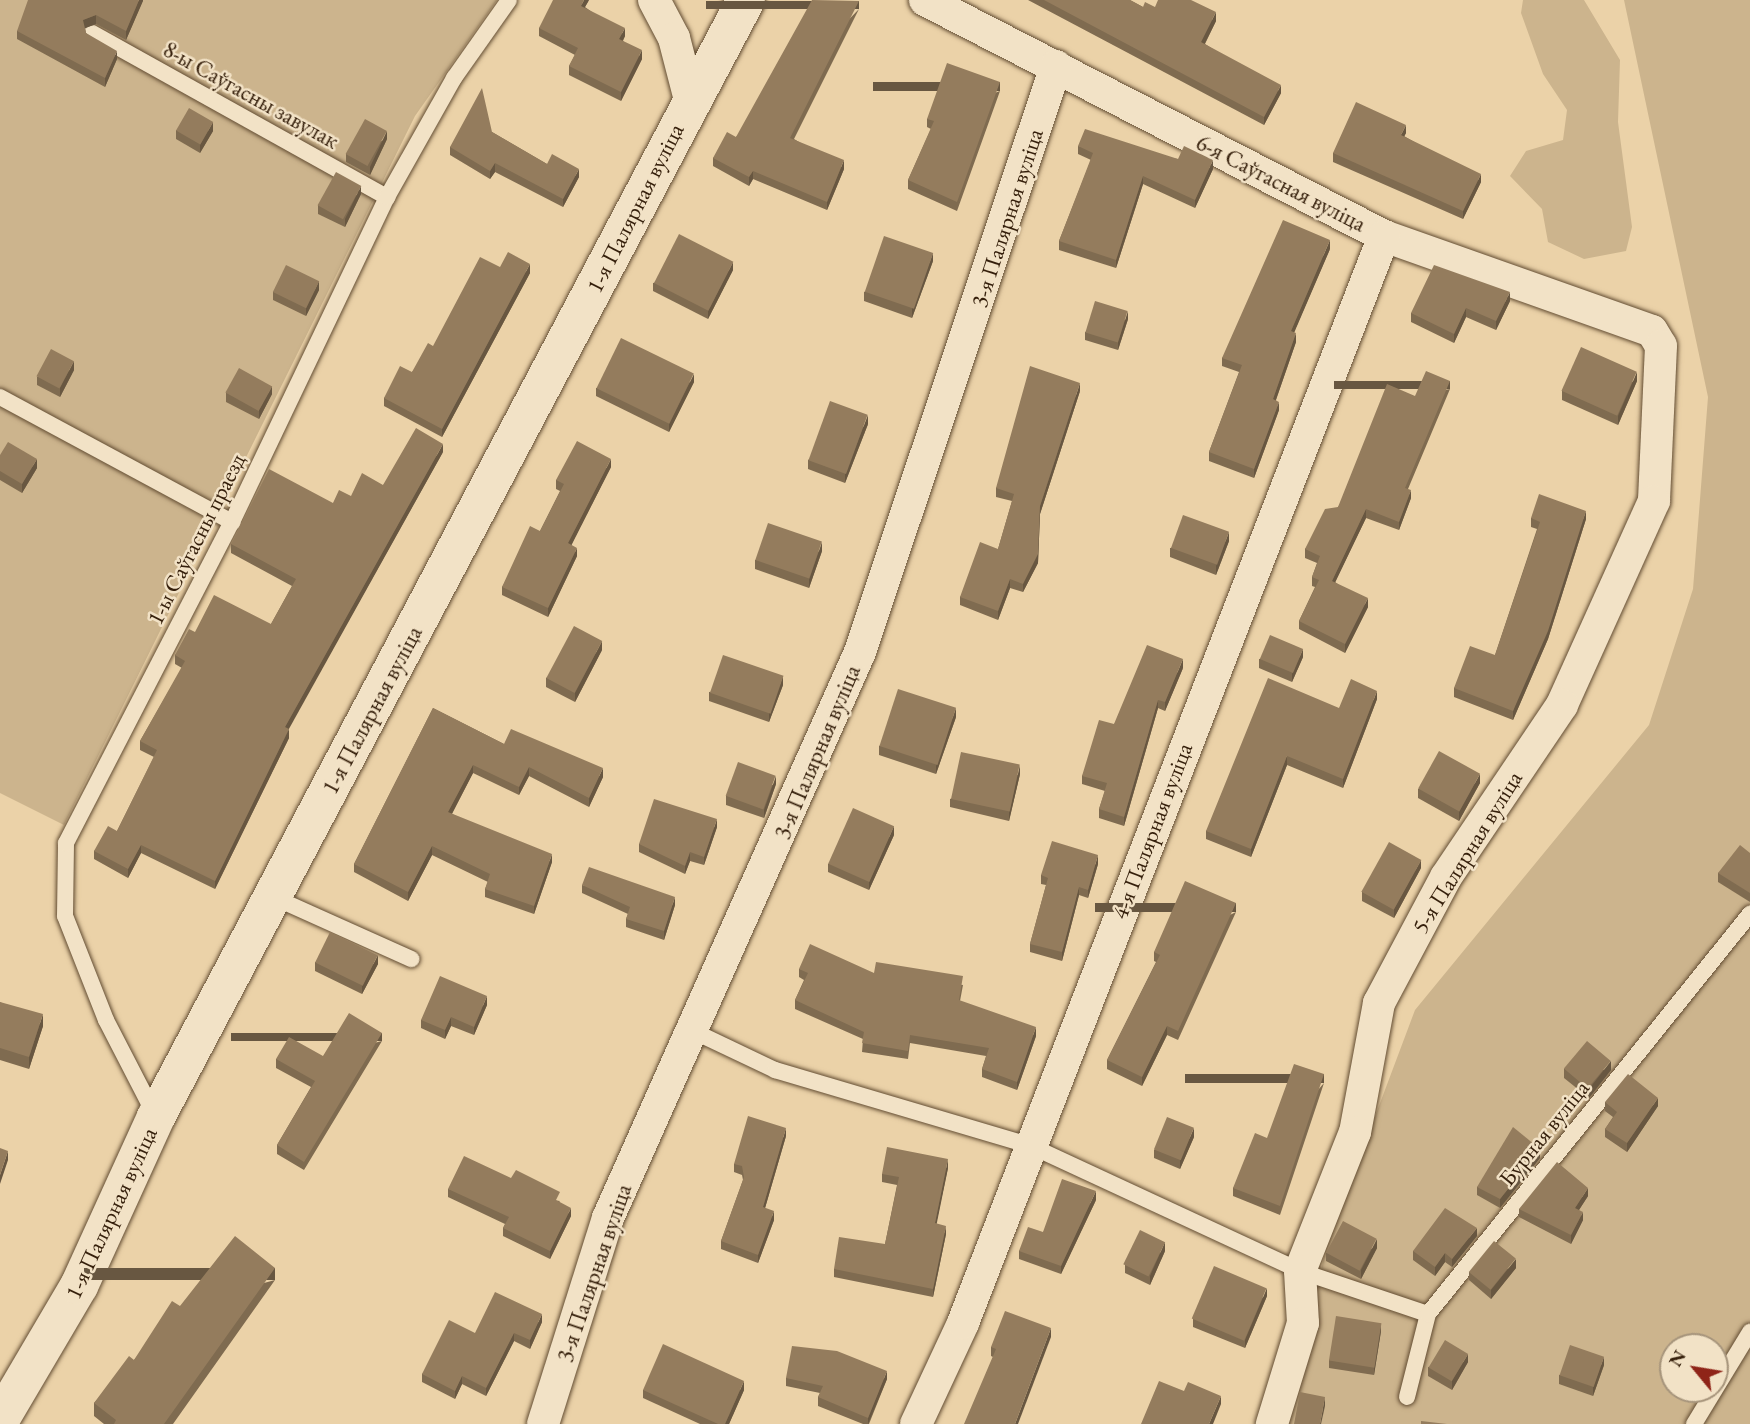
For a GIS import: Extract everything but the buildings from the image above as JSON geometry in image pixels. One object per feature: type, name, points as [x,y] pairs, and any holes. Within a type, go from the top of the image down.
[{"type":"street","points":[[654,0],[674,38],[690,100]]},
{"type":"street","name":"1-я Палярная вуліца","points":[[0,1420],[79,1286],[156,1117],[271,896],[505,465],[690,100],[746,0]]},
{"type":"street","name":"6-я Саўгасная вуліца","points":[[925,0],[1384,236],[1652,331]]},
{"type":"street","name":"3-я Палярная вуліца","points":[[543,1424],[608,1218],[695,1032],[860,652],[1056,66]]},
{"type":"street","name":"4-я Палярная вуліца","points":[[916,1424],[963,1324],[1384,236]]},
{"type":"street","name":"5-я Палярная вуліца","points":[[1272,1424],[1303,1323],[1300,1271],[1355,1132],[1378,1003],[1446,877],[1562,705],[1654,500],[1664,377],[1652,331]]},
{"type":"lane","name":"1-ы Саўгасны праезд","points":[[156,1117],[106,1020],[65,916],[66,844],[232,522],[387,197],[454,78],[509,0]]},
{"type":"lane","name":"8-ы Саўгасны завулак","points":[[92,33],[387,197]]},
{"type":"lane","points":[[0,397],[232,522]]},
{"type":"lane","points":[[271,896],[411,959]]},
{"type":"lane","name":"Бурная вуліца","points":[[1407,1396],[1428,1314],[1750,914]]},
{"type":"lane","points":[[695,1032],[775,1070],[1030,1146],[1300,1271],[1428,1314]]},
{"type":"lane","points":[[1694,1424],[1750,1332]]},
{"type":"shaded area","points":[[0,0],[497,0],[415,116],[64,825],[0,793]]},
{"type":"shaded area","points":[[1523,0],[1584,0],[1620,60],[1618,122],[1632,227],[1626,251],[1584,259],[1548,242],[1542,209],[1510,176],[1526,151],[1563,140],[1567,110],[1543,74],[1521,13]]},
{"type":"shaded area","points":[[1624,0],[1750,0],[1750,1424],[1289,1424],[1326,1247],[1415,1010],[1649,725],[1693,589],[1708,397]]}]
